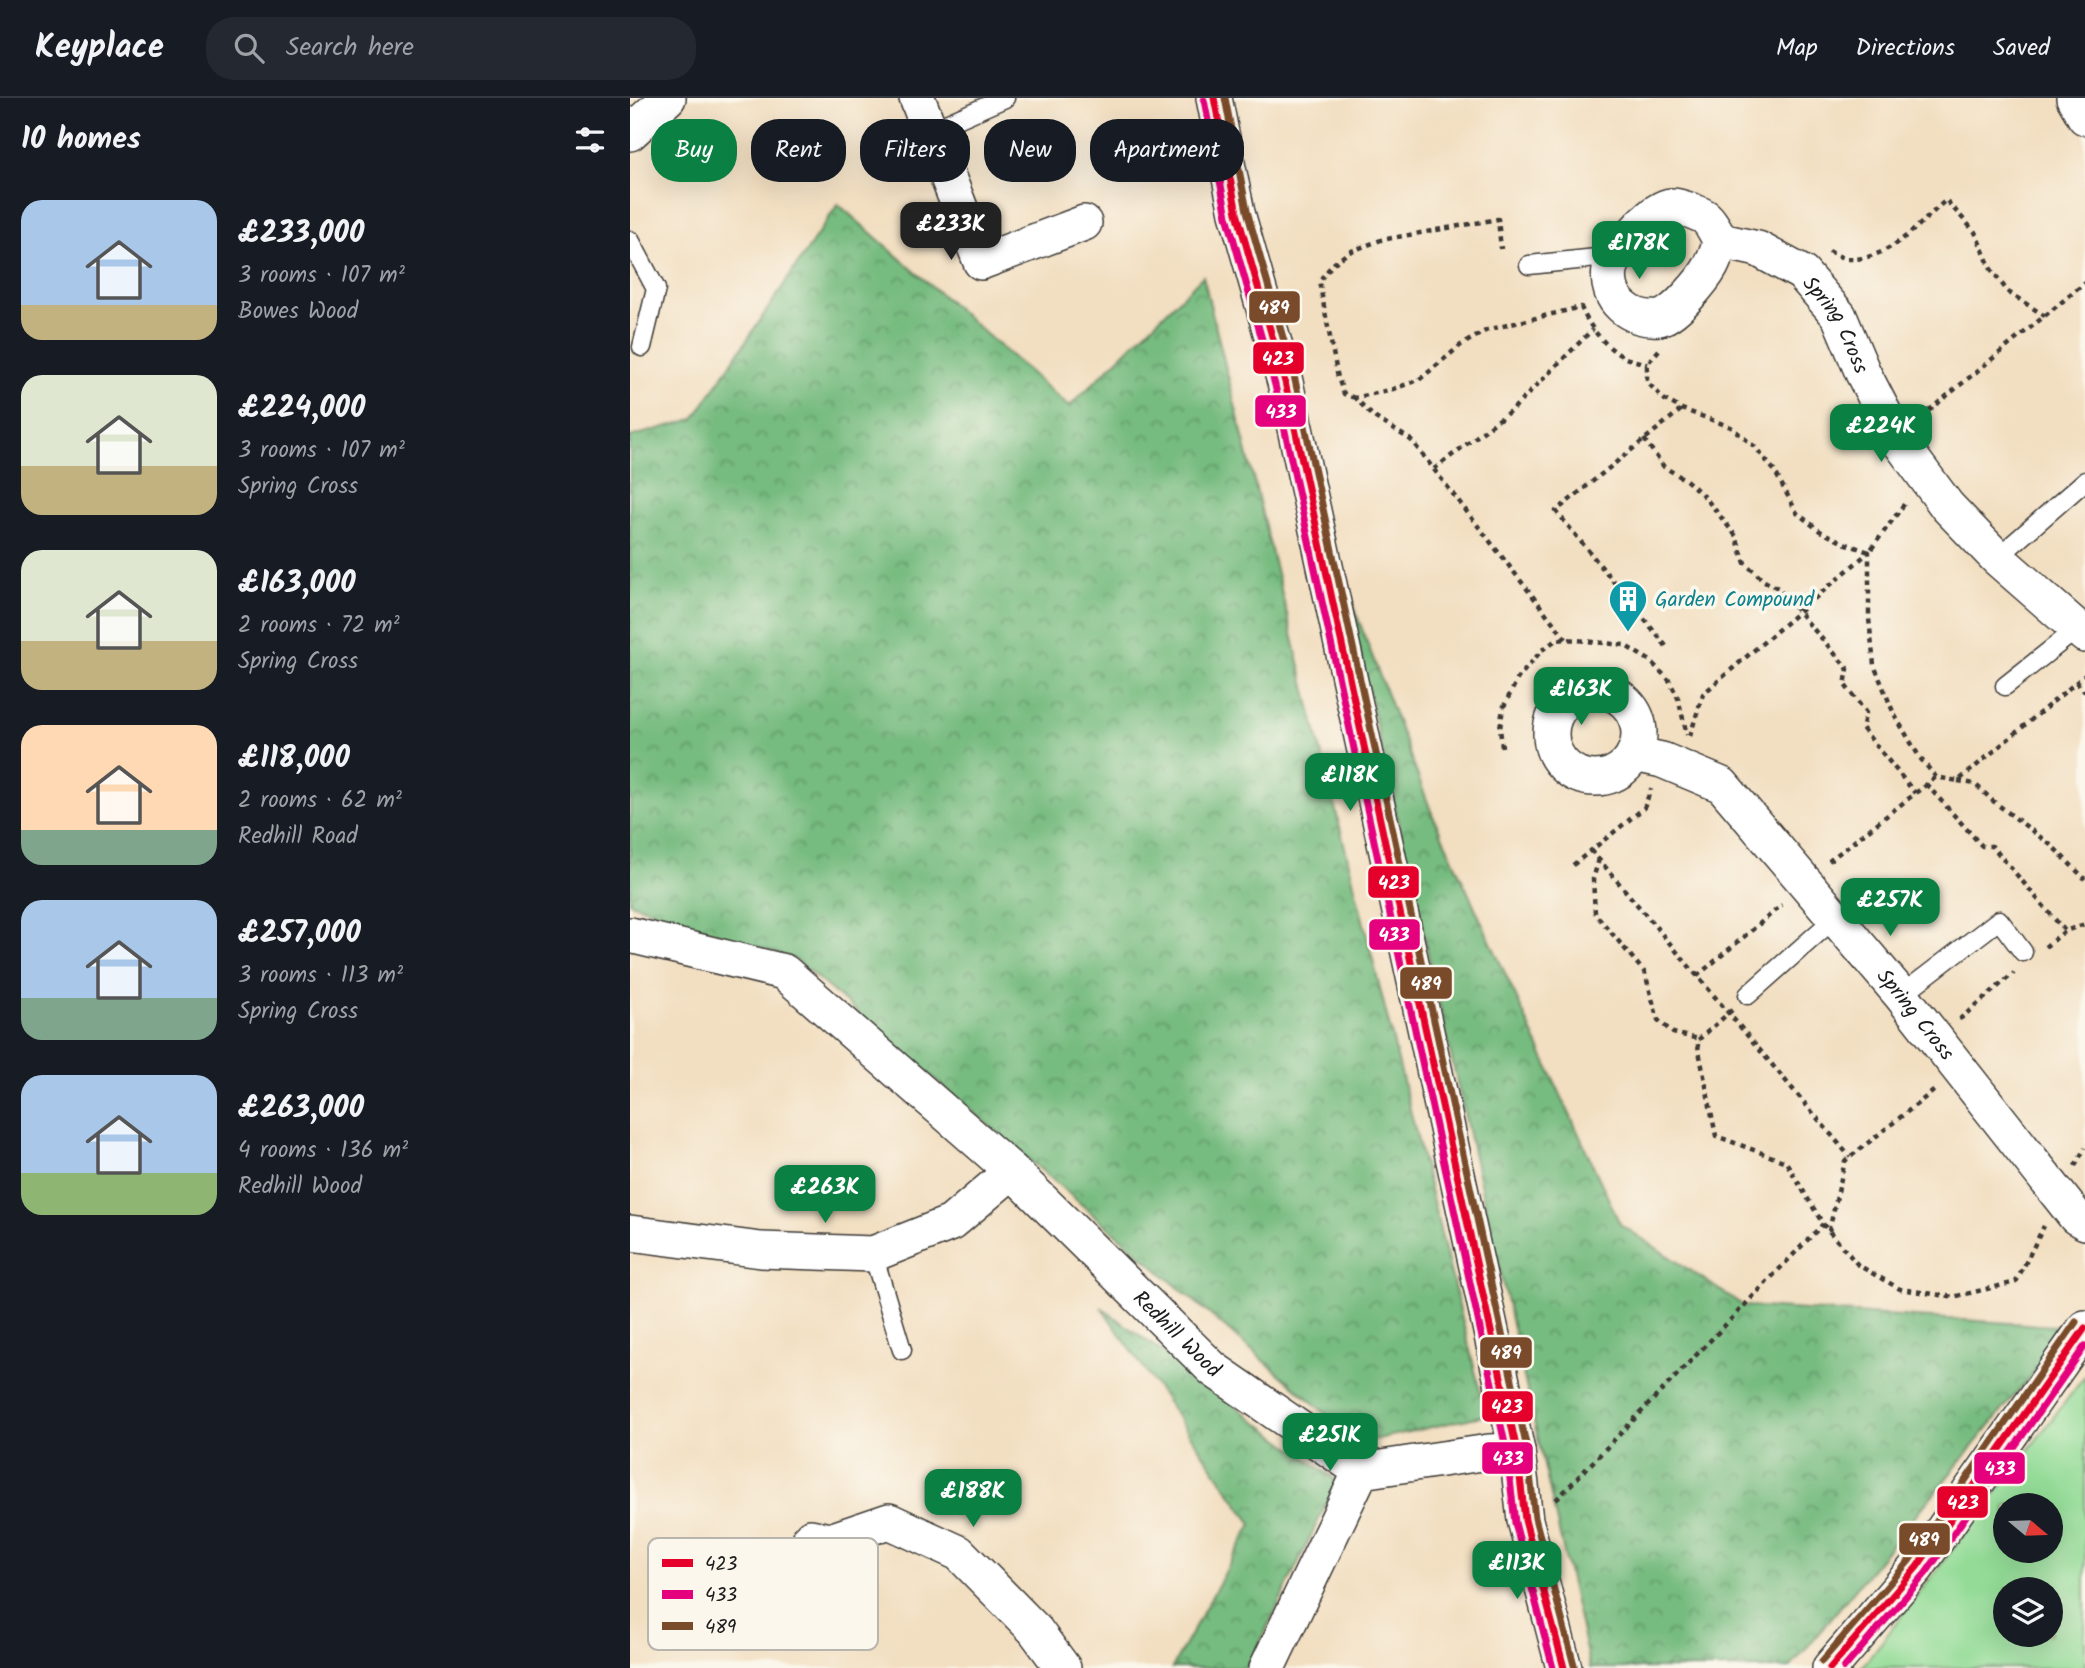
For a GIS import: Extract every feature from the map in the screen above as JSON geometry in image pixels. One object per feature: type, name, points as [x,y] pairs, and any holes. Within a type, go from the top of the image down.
[{"type":"street","points":[[630,133],[668,98]]},
{"type":"street","points":[[917,98],[925,119]]},
{"type":"street","points":[[1214,98],[1237,213],[1285,382],[1517,1451],[1522,1507],[1564,1668]]},
{"type":"street","points":[[2074,98],[2085,117]]},
{"type":"street","points":[[950,182],[981,262],[1084,223]]},
{"type":"street","points":[[1670,206],[1683,208],[1706,218],[1721,241],[1711,266],[1698,285],[1665,318],[1649,319],[1632,314],[1618,305],[1611,291],[1610,271],[1616,256],[1641,226],[1657,212],[1670,206]]},
{"type":"street","name":"Spring Cross","points":[[1721,241],[1758,249],[1802,273],[1839,316],[1863,373],[1896,437],[1947,506],[1997,558],[2081,632]]},
{"type":"street","name":"Spring Cross","points":[[1648,757],[1722,785],[1901,995],[2076,1216],[2085,1222]]},
{"type":"street","name":"Redhill Wood","points":[[630,935],[783,972],[1012,1171],[1213,1368],[1362,1471]]},
{"type":"street","points":[[630,1233],[761,1250],[873,1254],[951,1223],[1012,1171]]},
{"type":"street","points":[[1830,1668],[1917,1567],[2085,1328]]},
{"type":"street","points":[[1267,1668],[1362,1471],[1489,1452],[1517,1451]]},
{"type":"street","points":[[839,1538],[888,1521],[959,1553],[1035,1630],[1063,1668]]},
{"type":"street","points":[[811,1537],[816,1538]]},
{"type":"lane","points":[[957,119],[1005,98]]},
{"type":"lane","points":[[630,240],[656,289],[642,347]]},
{"type":"lane","points":[[1529,265],[1616,256]]},
{"type":"lane","points":[[1997,558],[2085,481]]},
{"type":"lane","points":[[2005,686],[2081,632]]},
{"type":"lane","points":[[1748,995],[1836,917]]},
{"type":"lane","points":[[1901,995],[1999,920],[2023,959]]},
{"type":"lane","points":[[873,1254],[902,1350]]},
{"type":"path","points":[[1501,249],[1498,219],[1381,240],[1349,252],[1333,264],[1319,281],[1338,378],[1344,394],[1355,398],[1374,417],[1411,440],[1566,639]]},
{"type":"path","points":[[1896,437],[2085,282]]},
{"type":"path","points":[[1355,398],[1419,380],[1461,345],[1487,330],[1581,307],[1588,324],[1621,356],[1647,364]]},
{"type":"path","points":[[1434,469],[1514,408],[1593,329]]},
{"type":"path","points":[[1666,646],[1556,511],[1682,409]]},
{"type":"path","points":[[1644,439],[1664,467],[1686,480],[1704,496],[1736,536],[1745,563],[1764,581],[1778,588],[1848,669],[1845,685],[1866,713],[1862,728],[1915,793]]},
{"type":"path","points":[[1502,747],[1500,728],[1503,708],[1518,678],[1542,650],[1556,640],[1566,639],[1624,645],[1649,660],[1669,680],[1678,698],[1688,740],[1703,694],[1869,552],[1869,619],[1874,665],[1894,714],[1920,758],[1936,777],[1975,784],[2052,846],[2085,879]]},
{"type":"path","points":[[1958,781],[2085,675]]},
{"type":"path","points":[[2076,681],[2085,692]]},
{"type":"path","points":[[1573,865],[1644,808],[1648,757]]},
{"type":"path","points":[[1696,975],[1936,777]]},
{"type":"path","points":[[1926,784],[1982,846],[1992,846],[2065,930]]},
{"type":"path","points":[[1591,850],[1850,1157]]},
{"type":"path","points":[[1598,859],[1593,879],[1595,913],[1645,973],[1658,1020],[1672,1033],[1700,1040]]},
{"type":"path","points":[[2044,948],[2065,930],[2082,925],[2085,933]]},
{"type":"path","points":[[1829,1231],[1845,1161],[1972,1058],[1974,1038],[1961,1018],[2023,959]]},
{"type":"path","points":[[1748,995],[1698,1041],[1716,1136],[1786,1162],[1823,1224],[1858,1265],[1900,1289],[1953,1297],[2016,1282],[2060,1194]]},
{"type":"path","points":[[1528,1530],[1823,1224]]},
{"type":"green space","points":[[838,204],[1069,407],[1203,276],[1486,1415],[1360,1443],[796,960],[630,903],[630,437],[694,419]]},
{"type":"green space","points":[[1343,579],[1433,816],[1620,1224],[1744,1306],[2071,1327],[1790,1668],[1590,1668]]},
{"type":"green space","points":[[1101,1307],[1337,1481],[1248,1668],[1172,1668],[1252,1524]]},
{"type":"green space","points":[[2085,1376],[2085,1668],[1861,1668],[1993,1496],[1993,1563],[2063,1563],[2063,1493],[1996,1493]]},
{"type":"transit line","name":"423","points":[[1214,98],[1237,213],[1285,382],[1517,1451],[1525,1520],[1564,1668]]},
{"type":"transit line","name":"489","points":[[1225,98],[1247,211],[1295,380],[1527,1449],[1535,1518],[1574,1665]]},
{"type":"transit line","name":"433","points":[[1204,100],[1227,216],[1275,385],[1507,1453],[1515,1523],[1553,1668]]},
{"type":"transit line","name":"489","points":[[1822,1661],[1909,1561],[2076,1322]]},
{"type":"transit line","name":"423","points":[[1830,1668],[1917,1567],[2085,1328]]},
{"type":"transit line","name":"433","points":[[1844,1668],[1926,1573],[2085,1346]]},
{"type":"place","name":"Garden Compound","points":[[1628,633]]}]
